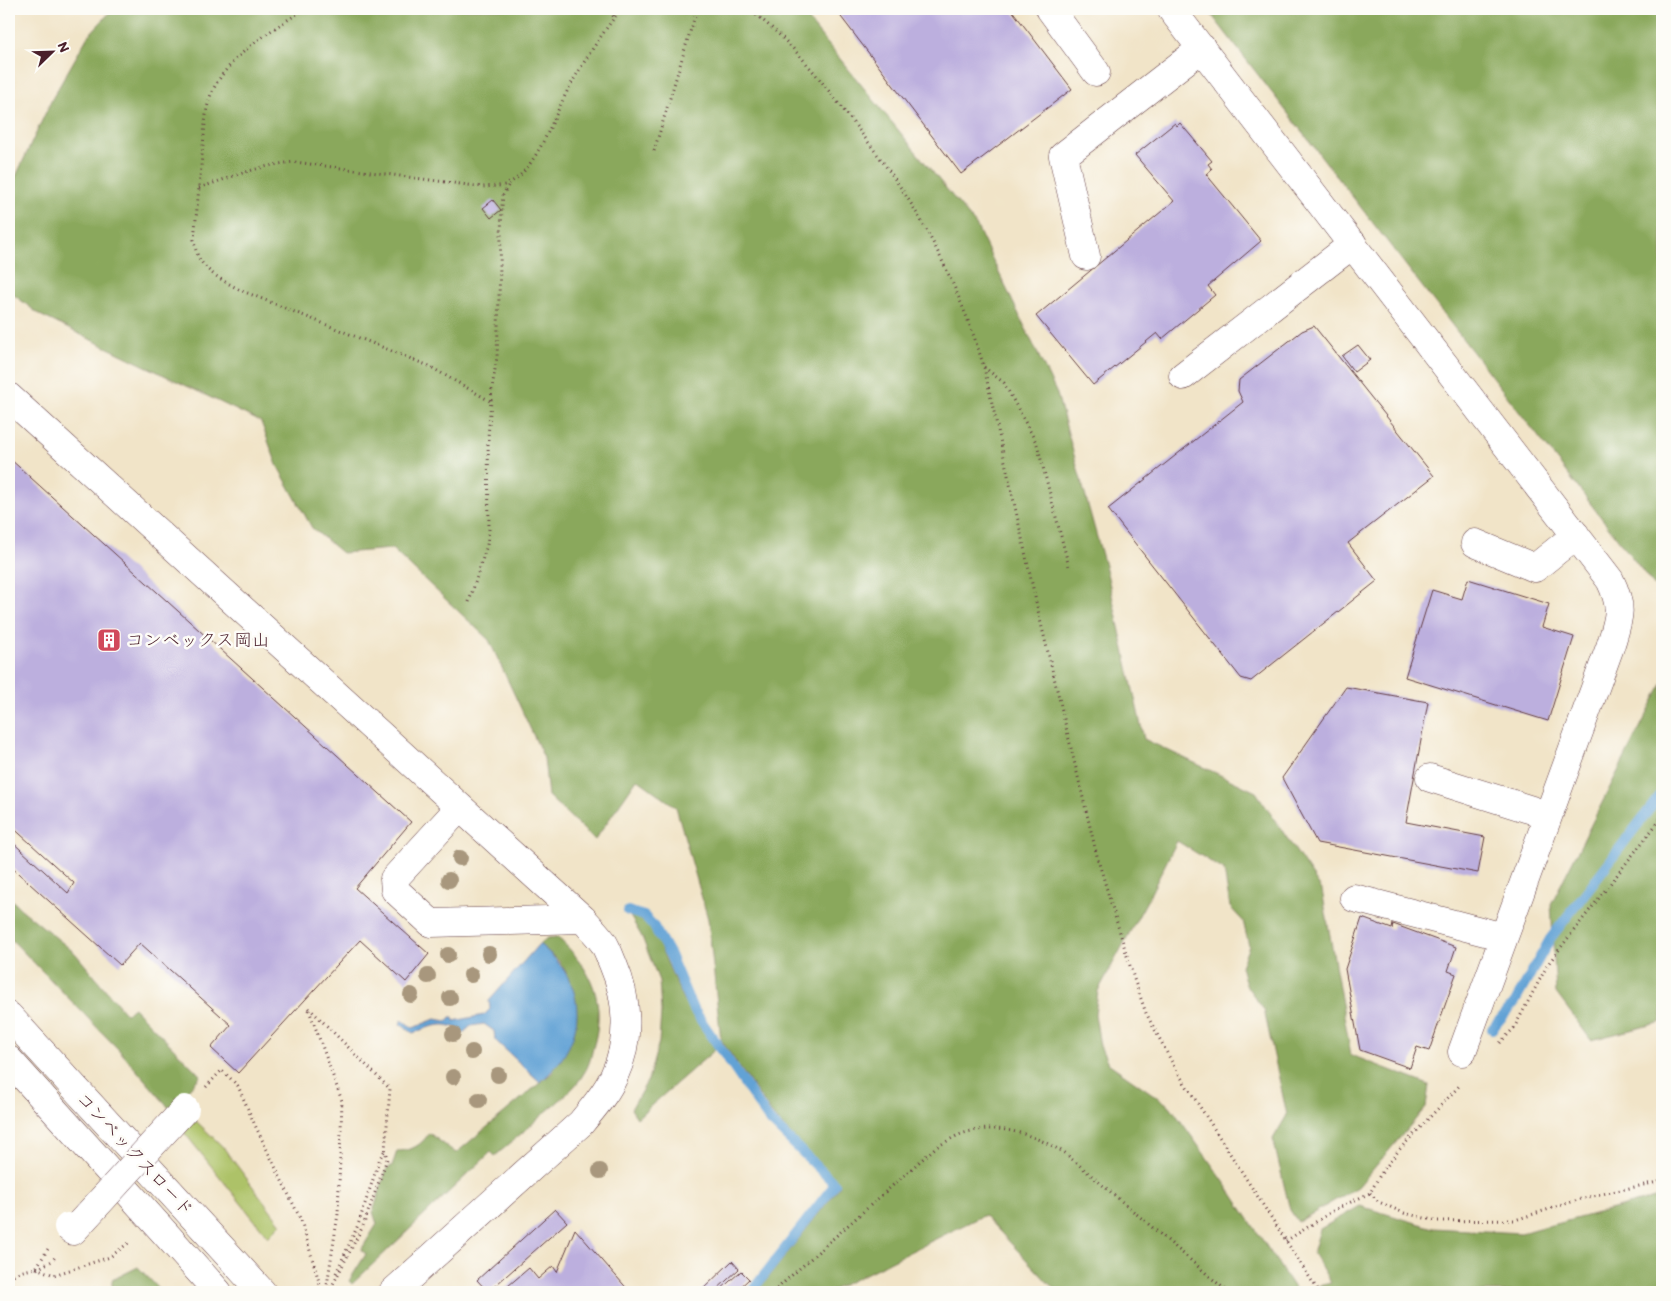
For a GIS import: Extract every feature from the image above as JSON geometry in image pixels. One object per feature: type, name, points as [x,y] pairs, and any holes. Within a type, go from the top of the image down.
[{"type":"street","points":[[1050,9],[1096,72]]},
{"type":"street","points":[[1171,9],[1576,535],[1610,580],[1618,595],[1620,614],[1610,647],[1462,1052]]},
{"type":"street","points":[[1086,256],[1063,156],[1202,48]]},
{"type":"street","points":[[1183,376],[1353,244]]},
{"type":"street","points":[[9,397],[583,919],[604,944],[619,978],[626,1009],[622,1053],[614,1076],[601,1099],[580,1123],[393,1292]]},
{"type":"street","points":[[1475,543],[1535,568],[1576,535]]},
{"type":"street","points":[[1430,778],[1548,815]]},
{"type":"street","points":[[460,807],[394,879],[395,890],[431,923],[583,919]]},
{"type":"street","points":[[1354,898],[1504,937]]},
{"type":"street","name":"コンベックスロード","points":[[9,1016],[262,1292]]},
{"type":"street","name":"コンベックスロード","points":[[9,1060],[218,1292]]},
{"type":"street","points":[[71,1233],[185,1109]]},
{"type":"path","points":[[305,9],[254,43],[219,79],[211,93],[199,188],[194,240],[195,252],[201,263],[214,275],[240,290],[429,366],[490,401]]},
{"type":"path","points":[[605,9],[614,18]]},
{"type":"path","points":[[470,602],[487,545],[489,529],[488,437],[490,401],[497,357],[503,195],[509,184],[532,161],[569,88],[621,9]]},
{"type":"path","points":[[654,151],[697,9]]},
{"type":"path","points":[[748,9],[764,20],[803,58],[872,147],[918,216],[946,266],[984,367],[1039,615],[1098,860],[1146,1013],[1175,1068],[1319,1292]]},
{"type":"path","points":[[199,188],[259,167],[295,162],[483,187],[509,184]]},
{"type":"path","points":[[984,367],[1004,383],[1037,444],[1069,567]]},
{"type":"path","points":[[309,1008],[390,1089],[387,1159],[363,1226],[327,1292],[338,1214],[342,1101],[309,1008]]},
{"type":"path","points":[[212,1080],[222,1070],[238,1086],[301,1220],[322,1292]]},
{"type":"path","points":[[773,1292],[936,1147],[963,1134],[986,1129],[1025,1134],[1042,1140],[1065,1153],[1228,1292]]},
{"type":"path","points":[[327,1292],[358,1225],[380,1158],[386,1150]]},
{"type":"path","points":[[1370,1193],[1379,1202],[1404,1213],[1437,1221],[1515,1220],[1584,1198],[1662,1181]]},
{"type":"path","points":[[37,1268],[54,1275],[110,1257],[136,1238]]},
{"type":"path","points":[[37,1268],[43,1254]]},
{"type":"path","points":[[9,1277],[52,1261]]},
{"type":"green space","points":[[113,9],[795,9],[809,21],[976,225],[1057,394],[1107,573],[1144,739],[1256,792],[1322,890],[1351,1055],[1429,1085],[1426,1107],[1358,1187],[1298,1222],[1290,1210],[1273,1139],[1287,1115],[1264,1010],[1246,985],[1241,966],[1249,946],[1243,921],[1230,907],[1224,870],[1177,841],[1098,991],[1095,1014],[1100,1046],[1108,1063],[1170,1106],[1227,1186],[1296,1291],[1331,1283],[1313,1253],[1320,1229],[1360,1206],[1433,1228],[1521,1233],[1662,1196],[1662,1292],[1057,1292],[984,1215],[829,1292],[757,1292],[840,1186],[774,1117],[721,1040],[708,919],[676,807],[637,779],[595,840],[548,796],[544,758],[489,640],[392,549],[342,553],[312,528],[277,465],[261,422],[40,315],[9,291],[9,191],[52,99],[88,36]]},
{"type":"green space","points":[[1207,9],[1662,9],[1662,596]]},
{"type":"green space","points":[[1662,684],[1662,1022],[1591,1040],[1556,993],[1551,904]]},
{"type":"green space","points":[[9,897],[75,953],[126,1014],[134,1008],[201,1076],[170,1109],[119,1050],[9,937]]},
{"type":"green space","points":[[633,914],[652,928],[683,999],[717,1048],[637,1118],[631,1109],[648,1080],[659,1042],[661,1012],[659,981],[642,937],[630,916]]},
{"type":"green space","points":[[557,937],[579,961],[593,987],[597,1001],[597,1031],[591,1058],[586,1070],[577,1084],[567,1094],[495,1156],[491,1152],[352,1284],[349,1281],[366,1254],[361,1250],[377,1224],[373,1212],[387,1168],[392,1166],[397,1151],[407,1150],[416,1146],[429,1133],[456,1153],[553,1072],[566,972],[559,961],[539,944],[548,938]]},
{"type":"green space","points":[[195,1120],[223,1147],[281,1224],[268,1237],[183,1131]]},
{"type":"green space","points":[[138,1267],[162,1292],[112,1292],[112,1280]]},
{"type":"water","points":[[539,944],[556,959],[568,976],[575,994],[577,1013],[575,1031],[568,1049],[556,1066],[540,1082],[495,1040],[494,1031],[484,1024],[471,1026],[463,1033],[451,1026],[439,1025],[413,1033],[400,1024],[402,1020],[413,1028],[435,1019],[447,1021],[450,1017],[453,1017],[454,1021],[484,1015],[490,1009],[489,1001]]},
{"type":"building","points":[[835,9],[1011,9],[1072,89],[961,174]]},
{"type":"building","points":[[1175,123],[1177,126],[1180,123],[1212,161],[1208,164],[1212,169],[1206,174],[1261,241],[1208,286],[1215,295],[1162,339],[1157,333],[1093,385],[1036,316],[1174,201],[1135,155]]},
{"type":"building","points":[[493,200],[501,210],[491,218],[483,208]]},
{"type":"building","points":[[1314,326],[1434,476],[1348,543],[1377,581],[1251,681],[1241,678],[1108,509],[1243,402],[1238,391],[1239,380],[1302,331]]},
{"type":"building","points":[[1358,345],[1370,360],[1354,372],[1342,356]]},
{"type":"building","name":"コンベックス岡山","points":[[9,458],[411,822],[355,888],[429,954],[406,982],[360,940],[238,1073],[211,1048],[231,1025],[140,943],[120,965],[9,865],[9,839],[68,893],[74,883],[9,824]]},
{"type":"building","points":[[1468,579],[1549,604],[1542,627],[1574,637],[1548,721],[1405,677],[1432,590],[1462,599]]},
{"type":"building","points":[[1346,687],[1428,702],[1406,822],[1485,837],[1478,873],[1317,843],[1282,778]]},
{"type":"building","points":[[1362,918],[1392,929],[1393,924],[1456,947],[1448,971],[1456,974],[1429,1051],[1417,1047],[1410,1068],[1360,1050],[1345,969]]},
{"type":"building","points":[[555,1209],[567,1222],[488,1292],[477,1280]]},
{"type":"building","points":[[575,1229],[630,1292],[501,1292],[529,1268],[538,1279],[553,1266],[557,1272]]},
{"type":"building","points":[[732,1261],[739,1269],[714,1292],[700,1292]]},
{"type":"building","points":[[741,1271],[749,1279],[735,1292],[718,1292]]},
{"type":"waterway","points":[[1492,1029],[1515,1002],[1550,939],[1662,793]]},
{"type":"waterway","points":[[628,911],[644,916],[653,925],[670,955],[692,1007],[769,1120],[835,1184],[751,1292]]},
{"type":"place","name":"コンベックス岡山","points":[[109,640]]}]
